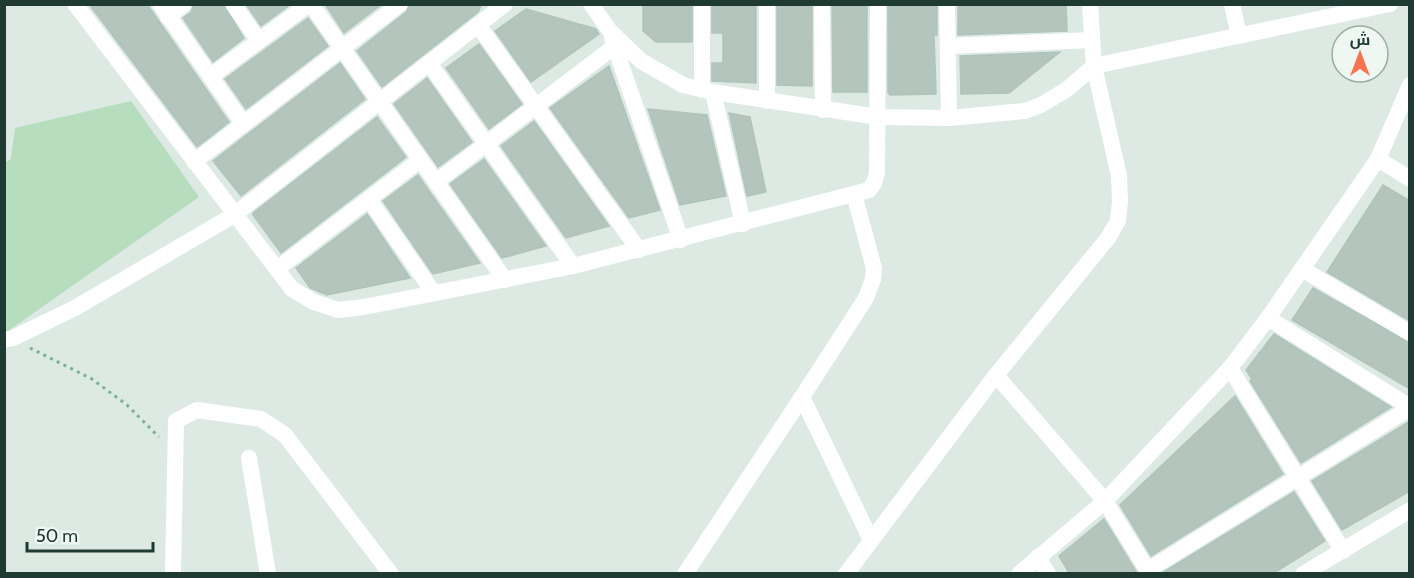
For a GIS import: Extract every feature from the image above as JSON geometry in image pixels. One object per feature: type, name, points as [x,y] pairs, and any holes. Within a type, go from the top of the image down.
[{"type":"street","points":[[75,4],[292,289],[299,295],[338,310],[364,307],[573,266],[869,190],[877,172],[878,4]]},
{"type":"street","points":[[184,4],[164,11],[243,123]]},
{"type":"street","points":[[233,4],[259,41]]},
{"type":"street","points":[[211,76],[310,4],[505,280]]},
{"type":"street","points":[[194,162],[400,4]]},
{"type":"street","points":[[9,339],[75,308],[234,215],[505,4]]},
{"type":"street","points":[[591,4],[612,39],[681,240]]},
{"type":"street","points":[[702,4],[708,91],[743,224]]},
{"type":"street","points":[[767,4],[767,101]]},
{"type":"street","points":[[822,4],[823,110]]},
{"type":"street","points":[[947,4],[949,118]]},
{"type":"street","points":[[846,573],[996,375],[1108,238],[1118,221],[1119,176],[1094,66],[1090,4]]},
{"type":"street","points":[[1232,4],[1239,36]]},
{"type":"street","points":[[612,39],[641,61],[683,85],[708,91],[878,117],[949,118],[1025,111],[1041,105],[1066,90],[1094,66],[1239,36],[1310,13],[1390,4]]},
{"type":"street","points":[[478,25],[639,250]]},
{"type":"street","points":[[436,182],[536,106],[612,39]]},
{"type":"street","points":[[948,46],[1092,40]]},
{"type":"street","points":[[429,63],[573,266]]},
{"type":"street","points":[[1019,573],[1105,501],[1230,368],[1268,318],[1378,159],[1409,90]]},
{"type":"street","points":[[1378,159],[1410,179]]},
{"type":"street","points":[[277,269],[420,160]]},
{"type":"street","points":[[685,573],[866,298],[873,279],[874,268],[854,194]]},
{"type":"street","points":[[369,199],[433,292]]},
{"type":"street","points":[[1302,269],[1410,333]]},
{"type":"street","points":[[996,375],[1105,501],[1149,572],[1410,407],[1268,318]]},
{"type":"street","points":[[1230,368],[1343,551]]},
{"type":"street","points":[[802,397],[871,540]]},
{"type":"street","points":[[173,573],[176,422],[197,410],[261,419],[285,435],[391,573]]},
{"type":"street","points":[[249,458],[268,573]]},
{"type":"street","points":[[1303,573],[1410,510]]},
{"type":"street","points":[[1038,557],[1048,573]]},
{"type":"path","points":[[9,339],[92,379],[127,405],[175,453]]},
{"type":"green space","points":[[131,101],[199,197],[5,333],[4,163],[11,159],[15,128]]},
{"type":"building","points":[[89,4],[147,4],[229,122],[197,147]]},
{"type":"building","points":[[194,4],[223,4],[244,38],[213,62],[183,18],[191,12]]},
{"type":"building","points":[[246,4],[291,4],[261,26]]},
{"type":"building","points":[[325,4],[382,4],[344,33]]},
{"type":"building","points":[[410,4],[482,4],[478,12],[382,87],[357,51],[406,12]]},
{"type":"building","points":[[643,4],[692,4],[692,42],[656,42],[643,31]]},
{"type":"building","points":[[712,4],[756,4],[756,83],[712,81],[712,63],[723,63],[723,33],[712,33]]},
{"type":"building","points":[[777,4],[812,4],[812,86],[777,85]]},
{"type":"building","points":[[832,4],[867,4],[867,92],[833,92]]},
{"type":"building","points":[[888,4],[937,4],[937,35],[934,35],[936,94],[890,95],[888,93]]},
{"type":"building","points":[[958,4],[1066,4],[1067,31],[958,35]]},
{"type":"building","points":[[526,9],[596,29],[599,34],[531,82],[495,31]]},
{"type":"building","points":[[308,18],[328,46],[246,109],[225,79]]},
{"type":"building","points":[[479,44],[522,104],[489,129],[446,68]]},
{"type":"building","points":[[1060,52],[1009,93],[961,94],[960,56]]},
{"type":"building","points":[[340,63],[365,99],[241,196],[213,161]]},
{"type":"building","points":[[609,66],[660,210],[629,218],[550,108]]},
{"type":"building","points":[[427,78],[472,142],[438,167],[394,104]]},
{"type":"building","points":[[648,109],[707,115],[726,196],[680,205]]},
{"type":"building","points":[[729,113],[750,117],[766,192],[747,196]]},
{"type":"building","points":[[377,117],[406,157],[281,253],[253,213]]},
{"type":"building","points":[[534,121],[609,226],[566,238],[501,146]]},
{"type":"building","points":[[484,159],[546,246],[502,258],[450,184]]},
{"type":"building","points":[[418,175],[480,263],[433,274],[383,201]]},
{"type":"building","points":[[1383,185],[1410,201],[1410,321],[1327,272]]},
{"type":"building","points":[[367,214],[410,278],[327,295],[310,288],[296,268]]},
{"type":"building","points":[[1313,288],[1410,343],[1410,389],[1292,320]]},
{"type":"building","points":[[1274,334],[1391,407],[1301,463],[1250,381],[1252,379],[1246,370]]},
{"type":"building","points":[[1235,396],[1283,474],[1151,556],[1120,505]]},
{"type":"building","points":[[1410,421],[1410,491],[1342,530],[1312,481]]},
{"type":"building","points":[[1294,492],[1325,541],[1274,573],[1162,573]]},
{"type":"building","points":[[1104,519],[1137,573],[1069,573],[1059,556]]}]
